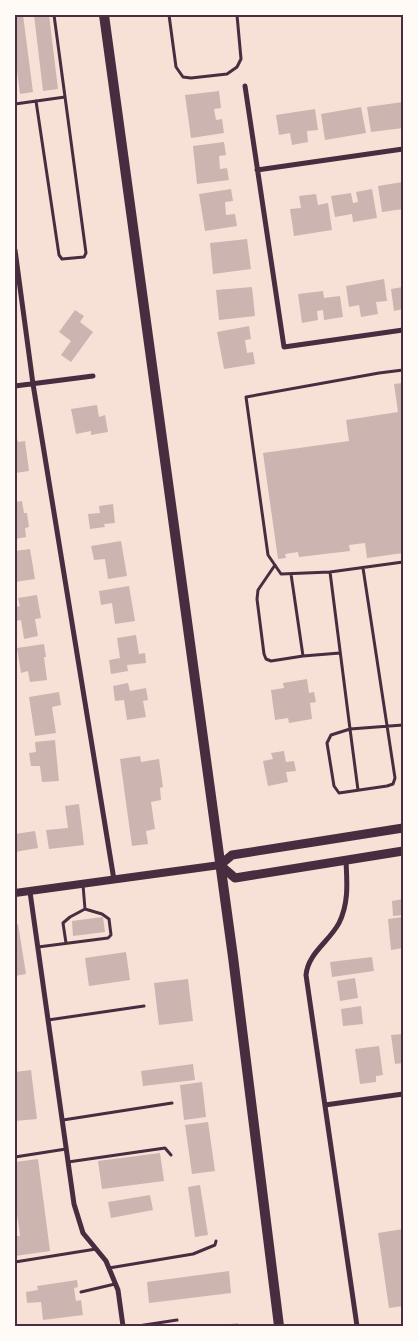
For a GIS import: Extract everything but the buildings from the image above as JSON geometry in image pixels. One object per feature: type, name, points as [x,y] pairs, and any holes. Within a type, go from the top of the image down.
[{"type":"highway","points":[[104,15],[233,957],[279,1326]]},
{"type":"main road","points":[[403,828],[232,855],[220,865],[235,878],[403,851]]},
{"type":"street","points":[[245,86],[284,347],[403,330]]},
{"type":"street","points":[[257,170],[403,149]]},
{"type":"street","points":[[15,250],[32,384],[114,880]]},
{"type":"street","points":[[15,386],[93,376]]},
{"type":"street","points":[[346,861],[348,886],[344,910],[338,924],[307,966],[308,991],[357,1326]]},
{"type":"street","points":[[15,893],[220,865]]},
{"type":"street","points":[[30,892],[74,1204],[83,1233],[106,1261],[116,1284],[123,1326]]},
{"type":"street","points":[[325,1105],[403,1094]]},
{"type":"lane","points":[[36,101],[59,256],[62,259],[84,257],[86,253],[54,15]]},
{"type":"lane","points":[[169,15],[176,67],[183,77],[191,78],[227,74],[237,67],[241,59],[236,15]]},
{"type":"lane","points":[[15,104],[65,97]]},
{"type":"lane","points":[[403,370],[246,397],[268,555],[281,574],[330,572],[403,562]]},
{"type":"lane","points":[[275,565],[258,590],[257,599],[266,659],[271,662],[303,656],[340,653]]},
{"type":"lane","points":[[363,568],[386,726],[396,778],[394,784],[339,792],[334,786],[327,743],[331,736],[350,729],[386,726],[403,725]]},
{"type":"lane","points":[[330,572],[358,790]]},
{"type":"lane","points":[[291,574],[303,656]]},
{"type":"lane","points":[[82,885],[85,909]]},
{"type":"lane","points":[[38,947],[66,944],[108,938],[111,935],[109,919],[102,914],[85,909],[70,917],[63,923],[66,944]]},
{"type":"lane","points":[[48,1020],[144,1006]]},
{"type":"lane","points":[[62,1120],[172,1103]]},
{"type":"lane","points":[[68,1162],[165,1148],[171,1156]]},
{"type":"lane","points":[[15,1157],[66,1149]]},
{"type":"lane","points":[[109,1268],[193,1254],[215,1246],[216,1241]]},
{"type":"lane","points":[[15,1262],[96,1248]]},
{"type":"lane","points":[[81,1292],[116,1284]]},
{"type":"lane","points":[[138,1326],[177,1320]]}]
